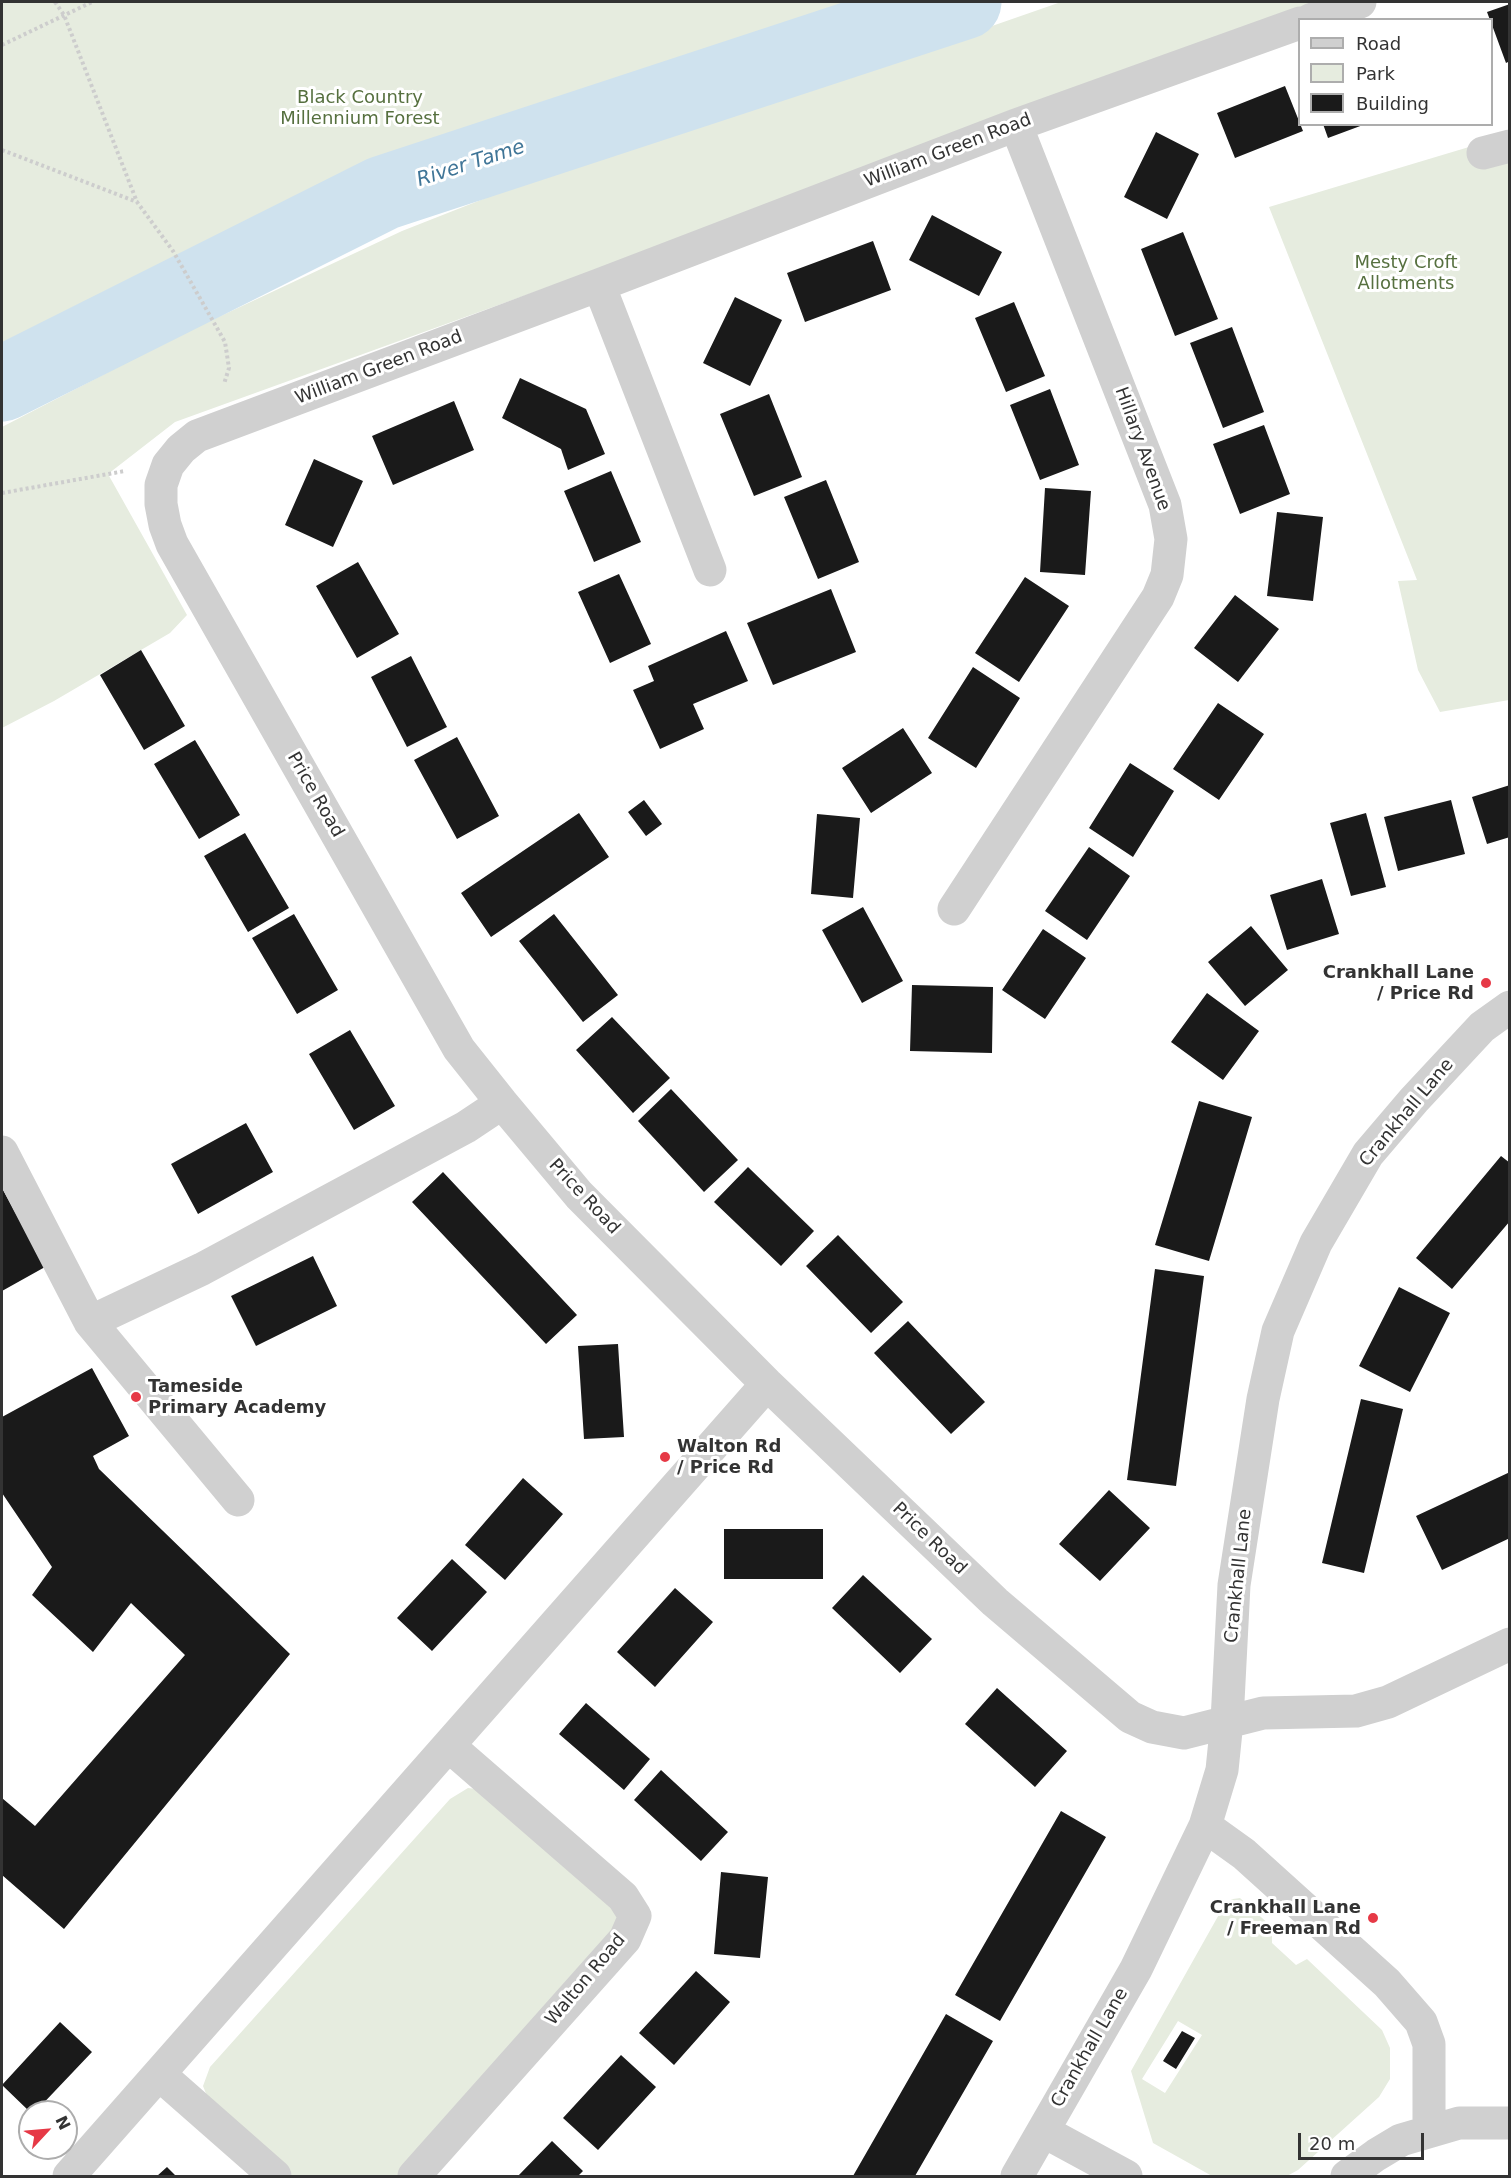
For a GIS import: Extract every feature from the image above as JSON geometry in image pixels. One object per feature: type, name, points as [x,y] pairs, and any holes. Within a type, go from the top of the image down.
[{"type":"street","points":[[1316,18],[1360,2]]},
{"type":"street","name":"William Green Road","points":[[168,465],[181,449],[197,436],[1017,125],[1298,23]]},
{"type":"street","name":"Hillary Avenue","points":[[954,909],[1158,597],[1167,575],[1171,539],[1165,505],[1017,125]]},
{"type":"street","points":[[599,285],[711,570]]},
{"type":"street","name":"Price Road","points":[[168,465],[161,485],[161,504],[172,544],[459,1049],[579,1195],[767,1384],[995,1602],[1130,1717],[1152,1727],[1184,1733],[1263,1713],[1356,1710],[1388,1702],[1509,1644]]},
{"type":"street","name":"Crankhall Lane","points":[[1017,2176],[1136,1970],[1205,1826],[1222,1770],[1227,1721],[1234,1585],[1263,1399],[1278,1331],[1316,1243],[1368,1154],[1414,1100],[1482,1027],[1509,1007]]},
{"type":"street","points":[[90,1322],[202,1269],[466,1127],[502,1103]]},
{"type":"street","points":[[2,1152],[90,1322],[238,1500]]},
{"type":"street","points":[[69,2176],[767,1384]]},
{"type":"street","name":"Walton Road","points":[[414,2176],[625,1939],[634,1916],[623,1897],[449,1746]]},
{"type":"street","points":[[1205,1826],[1244,1854],[1387,1983],[1421,2022],[1429,2044],[1429,2131]]},
{"type":"street","points":[[159,2074],[275,2176]]},
{"type":"street","points":[[1347,2176],[1401,2140],[1459,2123],[1509,2123]]},
{"type":"street","points":[[1043,2131],[1126,2176]]},
{"type":"path","points":[[56,2],[64,15],[137,202],[173,251],[225,342]]},
{"type":"path","points":[[2,45],[92,2]]},
{"type":"path","points":[[2,150],[137,202]]},
{"type":"path","points":[[2,493],[168,465]]},
{"type":"green space","name":"Black Country Millennium Forest","points":[[2,2],[913,2],[470,141],[2,370]]},
{"type":"green space","points":[[1061,2],[1319,2],[623,260],[175,422],[108,474],[187,615],[170,633],[54,701],[2,728],[2,427],[178,336],[402,231],[595,155],[737,105],[880,65]]},
{"type":"green space","name":"Mesty Croft Allotments","points":[[1509,135],[1509,700],[1440,712],[1418,670],[1398,581],[1417,580],[1269,207]]},
{"type":"green space","points":[[468,1788],[485,1790],[615,1906],[620,1918],[614,1932],[399,2176],[289,2176],[211,2106],[203,2086],[210,2067],[450,1799]]},
{"type":"green space","points":[[1240,1898],[1272,1927],[1272,1943],[1296,1965],[1307,1959],[1382,2030],[1390,2048],[1390,2079],[1379,2097],[1298,2170],[1287,2176],[1212,2176],[1153,2143],[1131,2071],[1226,1902]],"holes":[[[1178,2021],[1202,2035],[1165,2093],[1142,2079]]]},
{"type":"building","points":[[1510,4],[1510,61],[1506,63],[1493,28],[1493,18],[1489,18],[1487,12]]},
{"type":"building","points":[[1285,86],[1298,118],[1298,126],[1301,126],[1303,131],[1235,158],[1217,113]]},
{"type":"building","points":[[1324,126],[1360,126],[1328,138]]},
{"type":"building","points":[[1156,132],[1199,154],[1167,219],[1124,197]]},
{"type":"building","points":[[932,215],[1002,252],[979,296],[909,260]]},
{"type":"building","points":[[1183,232],[1218,319],[1175,336],[1141,249]]},
{"type":"building","points":[[873,241],[891,290],[805,322],[787,273]]},
{"type":"building","points":[[735,297],[782,320],[750,386],[703,363]]},
{"type":"building","points":[[1014,302],[1045,376],[1006,392],[975,318]]},
{"type":"building","points":[[1232,327],[1264,412],[1223,428],[1190,343]]},
{"type":"building","points":[[520,378],[586,409],[605,454],[568,470],[561,449],[502,418]]},
{"type":"building","points":[[1050,389],[1079,465],[1040,480],[1010,405]]},
{"type":"building","points":[[769,394],[802,477],[754,496],[720,414]]},
{"type":"building","points":[[454,401],[474,450],[393,485],[372,436]]},
{"type":"building","points":[[1264,425],[1290,494],[1240,514],[1213,444]]},
{"type":"building","points":[[314,459],[363,481],[333,547],[285,525]]},
{"type":"building","points":[[611,471],[641,542],[594,562],[564,491]]},
{"type":"building","points":[[826,480],[859,562],[818,579],[784,497]]},
{"type":"building","points":[[1045,488],[1091,491],[1085,575],[1040,572]]},
{"type":"building","points":[[1277,512],[1323,517],[1313,601],[1267,596]]},
{"type":"building","points":[[358,562],[399,634],[357,658],[316,586]]},
{"type":"building","points":[[619,574],[651,644],[610,663],[578,592]]},
{"type":"building","points":[[1025,577],[1069,606],[1019,682],[975,653]]},
{"type":"building","points":[[831,589],[856,652],[773,685],[747,623]]},
{"type":"building","points":[[1235,595],[1279,629],[1238,682],[1194,648]]},
{"type":"building","points":[[726,631],[748,681],[693,704],[704,729],[660,749],[633,690],[654,681],[648,666]]},
{"type":"building","points":[[141,650],[185,726],[144,750],[100,675]]},
{"type":"building","points":[[411,656],[447,727],[407,747],[371,677]]},
{"type":"building","points":[[973,667],[1020,698],[976,768],[928,738]]},
{"type":"building","points":[[1218,703],[1264,734],[1219,800],[1173,769]]},
{"type":"building","points":[[903,728],[932,773],[871,813],[842,768]]},
{"type":"building","points":[[457,737],[499,816],[457,839],[414,760]]},
{"type":"building","points":[[195,740],[240,815],[199,839],[154,764]]},
{"type":"building","points":[[1130,763],[1174,791],[1133,857],[1089,828]]},
{"type":"building","points":[[1510,785],[1510,837],[1487,844],[1472,797]]},
{"type":"building","points":[[644,800],[662,824],[646,836],[628,812]]},
{"type":"building","points":[[1451,800],[1465,854],[1398,871],[1384,817]]},
{"type":"building","points":[[579,813],[609,857],[491,937],[461,893]]},
{"type":"building","points":[[1366,813],[1386,887],[1351,896],[1330,823]]},
{"type":"building","points":[[817,814],[860,818],[853,898],[811,894]]},
{"type":"building","points":[[245,833],[289,908],[248,932],[204,856]]},
{"type":"building","points":[[1089,847],[1130,876],[1087,940],[1045,911]]},
{"type":"building","points":[[1322,879],[1339,934],[1287,950],[1270,895]]},
{"type":"building","points":[[863,907],[903,981],[862,1003],[822,930]]},
{"type":"building","points":[[294,914],[338,990],[297,1014],[252,938]]},
{"type":"building","points":[[554,914],[618,995],[583,1022],[519,941]]},
{"type":"building","points":[[1251,926],[1288,970],[1245,1006],[1208,962]]},
{"type":"building","points":[[1043,929],[1086,958],[1045,1019],[1002,990]]},
{"type":"building","points":[[912,985],[993,987],[992,1053],[910,1051]]},
{"type":"building","points":[[1207,993],[1259,1031],[1223,1080],[1171,1042]]},
{"type":"building","points":[[612,1017],[670,1078],[633,1113],[576,1050]]},
{"type":"building","points":[[350,1030],[395,1106],[354,1130],[309,1054]]},
{"type":"building","points":[[671,1089],[738,1160],[704,1192],[638,1121]]},
{"type":"building","points":[[1199,1101],[1252,1117],[1209,1261],[1155,1245]]},
{"type":"building","points":[[246,1123],[273,1172],[198,1214],[171,1164]]},
{"type":"building","points":[[1501,1156],[1510,1163],[1510,1221],[1452,1289],[1416,1258]]},
{"type":"building","points":[[748,1167],[814,1231],[781,1266],[714,1202]]},
{"type":"building","points":[[443,1172],[577,1315],[546,1344],[412,1202]]},
{"type":"building","points":[[2,1188],[45,1267],[2,1291]]},
{"type":"building","points":[[838,1235],[903,1302],[871,1333],[806,1266]]},
{"type":"building","points":[[313,1256],[337,1306],[256,1346],[231,1296]]},
{"type":"building","points":[[1155,1269],[1204,1276],[1176,1486],[1127,1480]]},
{"type":"building","points":[[1399,1287],[1450,1313],[1410,1392],[1359,1366]]},
{"type":"building","points":[[908,1321],[985,1402],[951,1434],[874,1353]]},
{"type":"building","points":[[618,1344],[624,1437],[584,1439],[578,1346]]},
{"type":"building","points":[[92,1368],[129,1436],[93,1456],[99,1469],[290,1654],[64,1929],[2,1875],[2,1798],[35,1826],[185,1655],[131,1603],[93,1652],[32,1595],[52,1567],[2,1493],[2,1417]]},
{"type":"building","points":[[1361,1399],[1403,1409],[1364,1573],[1322,1563]]},
{"type":"building","points":[[1510,1472],[1510,1538],[1442,1570],[1416,1516]]},
{"type":"building","points":[[523,1478],[563,1514],[505,1580],[465,1545]]},
{"type":"building","points":[[1109,1490],[1150,1528],[1100,1581],[1059,1544]]},
{"type":"building","points":[[724,1529],[823,1529],[823,1579],[724,1579]]},
{"type":"building","points":[[452,1559],[487,1592],[432,1651],[397,1618]]},
{"type":"building","points":[[863,1575],[932,1639],[900,1673],[832,1608]]},
{"type":"building","points":[[675,1588],[713,1622],[655,1687],[617,1652]]},
{"type":"building","points":[[997,1688],[1067,1751],[1035,1787],[965,1724]]},
{"type":"building","points":[[586,1703],[650,1759],[624,1790],[559,1734]]},
{"type":"building","points":[[661,1770],[728,1832],[701,1861],[634,1800]]},
{"type":"building","points":[[1061,1811],[1106,1837],[1000,2021],[955,1995]]},
{"type":"building","points":[[721,1872],[768,1877],[760,1958],[714,1954]]},
{"type":"building","points":[[696,1971],[730,2002],[674,2065],[639,2033]]},
{"type":"building","points":[[946,2014],[993,2041],[915,2176],[853,2176]]},
{"type":"building","points":[[60,2022],[92,2052],[46,2100],[18,2100],[2,2085]]},
{"type":"building","points":[[1182,2031],[1195,2038],[1176,2069],[1163,2061]]},
{"type":"building","points":[[621,2055],[656,2087],[598,2150],[563,2118]]},
{"type":"building","points":[[552,2141],[583,2171],[578,2176],[518,2176]]},
{"type":"building","points":[[167,2167],[176,2176],[157,2176]]},
{"type":"waterway","name":"River Tame","points":[[2,384],[383,193],[964,2]]},
{"type":"place","name":"Crankhall Lane / Price Rd","points":[[1486,983]]},
{"type":"place","name":"Tameside Primary Academy","points":[[136,1397]]},
{"type":"place","name":"Walton Rd / Price Rd","points":[[665,1457]]},
{"type":"place","name":"Crankhall Lane / Freeman Rd","points":[[1373,1918]]}]
